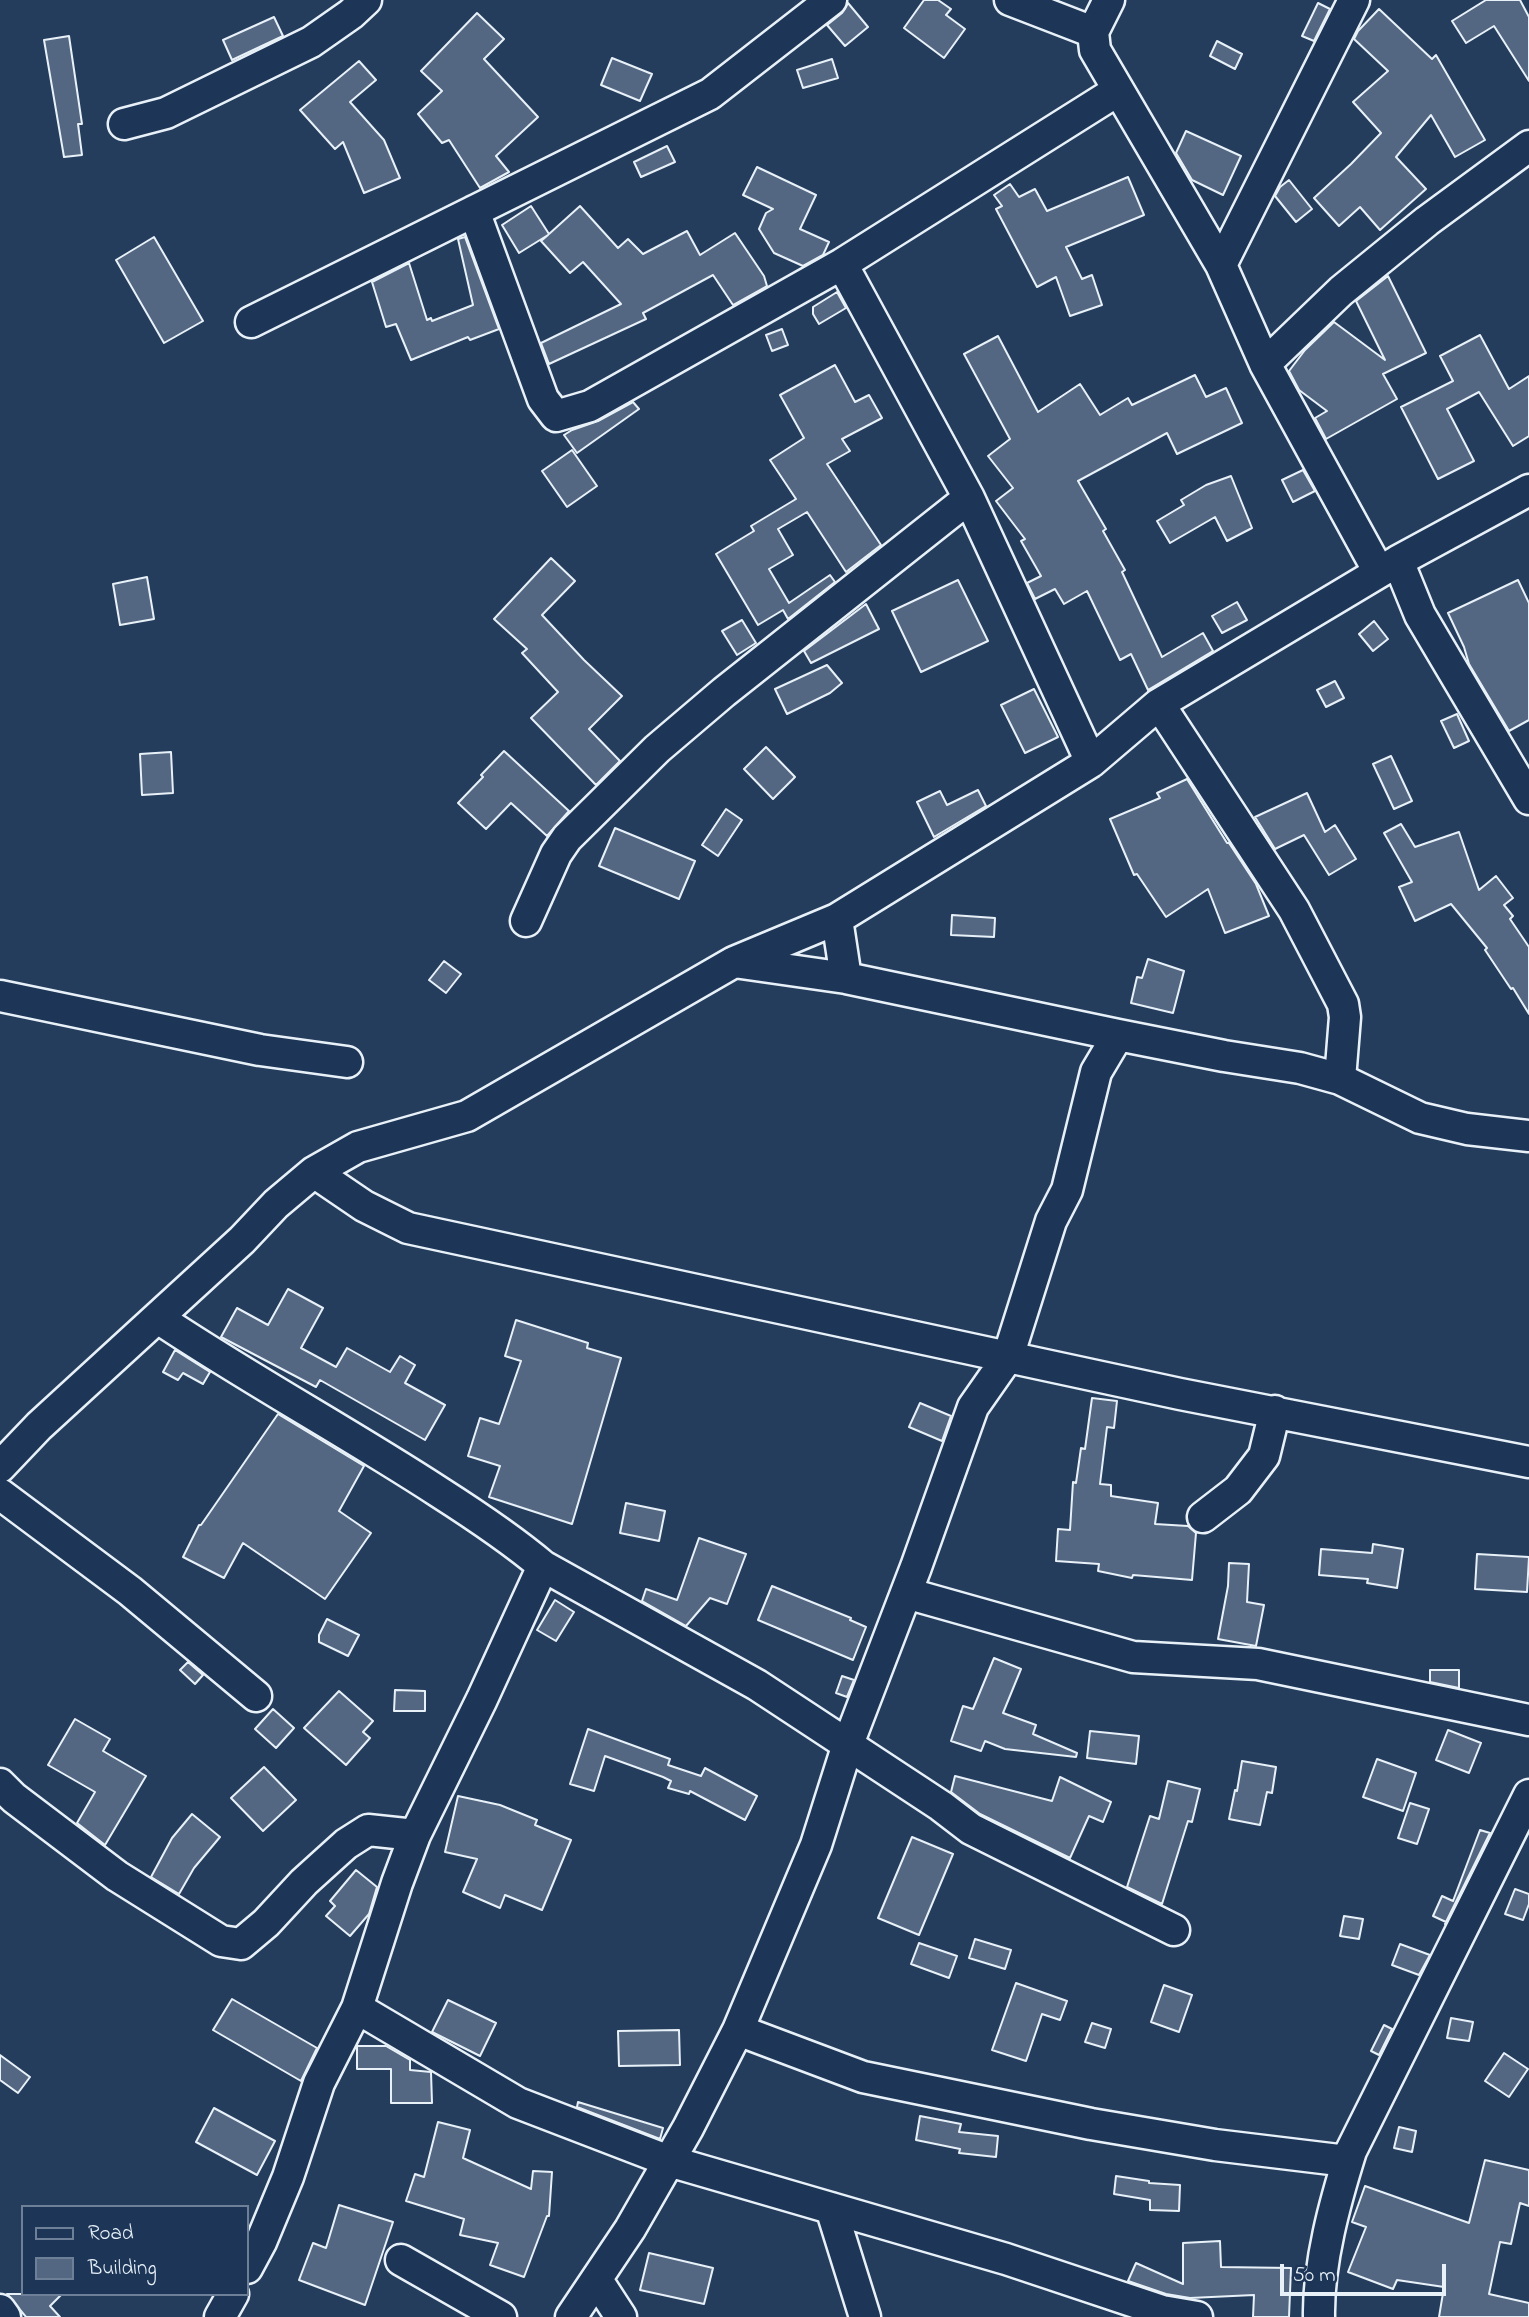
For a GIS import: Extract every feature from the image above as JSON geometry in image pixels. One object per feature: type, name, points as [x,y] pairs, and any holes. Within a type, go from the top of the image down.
[{"type":"street","points":[[124,124],[166,113],[311,42],[366,0]]},
{"type":"street","points":[[251,321],[710,94],[831,0]]},
{"type":"street","points":[[1010,0],[1094,32]]},
{"type":"street","points":[[1109,0],[1094,32],[1095,50],[1221,265],[1265,365],[1420,615],[1529,799]]},
{"type":"street","points":[[1221,265],[1353,0]]},
{"type":"street","points":[[474,211],[543,399],[556,416],[590,406],[842,264],[1117,91]]},
{"type":"street","points":[[1265,365],[1341,291],[1427,221],[1529,146]]},
{"type":"street","points":[[842,264],[969,498],[1091,762]]},
{"type":"street","points":[[0,1467],[39,1426],[242,1240],[276,1204],[314,1172],[358,1147],[467,1116],[734,962],[838,919],[1091,762],[1159,704],[1388,567],[1529,490]]},
{"type":"street","points":[[526,920],[556,855],[567,838],[657,749],[724,692],[969,498]]},
{"type":"street","points":[[1159,704],[1294,909],[1343,1004],[1345,1017],[1340,1079]]},
{"type":"street","points":[[838,919],[846,978]]},
{"type":"street","points":[[734,962],[846,978],[1118,1035],[1300,1068],[1340,1079],[1420,1118],[1467,1129],[1529,1136]]},
{"type":"street","points":[[0,996],[260,1051],[347,1062]]},
{"type":"street","points":[[571,2317],[597,2280],[669,2161],[738,2030],[816,1845],[848,1744],[973,1407],[1008,1357],[1051,1221],[1067,1190],[1096,1072],[1118,1035]]},
{"type":"street","points":[[314,1172],[364,1206],[408,1228],[1180,1394],[1529,1462]]},
{"type":"street","points":[[158,1318],[195,1343],[362,1442],[512,1540],[543,1566],[757,1685],[971,1829],[1174,1930]]},
{"type":"street","points":[[1203,1517],[1238,1490],[1264,1456],[1275,1411]]},
{"type":"street","points":[[0,1494],[130,1591],[256,1696]]},
{"type":"street","points":[[248,2266],[288,2177],[319,2083],[357,2008],[415,1835],[543,1566]]},
{"type":"street","points":[[906,1593],[1133,1657],[1258,1664],[1529,1720]]},
{"type":"street","points":[[0,1784],[13,1798],[117,1876],[221,1941],[241,1944],[346,1844],[368,1830],[415,1835]]},
{"type":"street","points":[[1319,2317],[1319,2289],[1351,2151],[1529,1795]]},
{"type":"street","points":[[357,2008],[518,2104],[669,2161],[1006,2259],[1162,2311],[1197,2317]]},
{"type":"street","points":[[738,2030],[863,2077],[1091,2124],[1215,2145],[1347,2161]]},
{"type":"street","points":[[831,2208],[865,2317]]},
{"type":"street","points":[[401,2260],[501,2317]]},
{"type":"street","points":[[597,2280],[621,2317]]},
{"type":"street","points":[[220,2317],[232,2296]]},
{"type":"street","points":[[0,2310],[5,2317]]},
{"type":"building","points":[[924,0],[938,0],[951,9],[946,15],[965,29],[944,58],[904,28]]},
{"type":"building","points":[[1486,0],[1520,0],[1529,17],[1529,81],[1494,26],[1466,43],[1452,21]]},
{"type":"building","points":[[848,3],[868,27],[845,46],[827,25],[842,13]]},
{"type":"building","points":[[1318,3],[1330,9],[1314,41],[1302,36]]},
{"type":"building","points":[[1379,9],[1432,59],[1436,55],[1485,140],[1455,157],[1431,115],[1396,157],[1426,189],[1380,230],[1360,207],[1339,226],[1314,198],[1381,133],[1353,102],[1388,71],[1354,39]]},
{"type":"building","points":[[477,13],[504,39],[484,59],[538,117],[496,156],[509,172],[480,188],[449,140],[442,143],[418,114],[442,91],[421,71]]},
{"type":"building","points":[[274,17],[283,36],[232,60],[223,40]]},
{"type":"building","points":[[69,36],[82,124],[78,124],[82,155],[64,157],[44,40]]},
{"type":"building","points":[[1217,41],[1242,54],[1235,69],[1210,56]]},
{"type":"building","points":[[612,58],[652,74],[640,101],[601,85]]},
{"type":"building","points":[[832,59],[838,78],[803,88],[797,70]]},
{"type":"building","points":[[359,61],[376,80],[350,102],[384,140],[400,178],[364,193],[343,142],[335,149],[300,110]]},
{"type":"building","points":[[1186,131],[1241,156],[1223,195],[1192,180],[1176,153]]},
{"type":"building","points":[[667,146],[675,162],[641,177],[634,162]]},
{"type":"building","points":[[757,167],[816,195],[800,229],[829,242],[823,255],[803,266],[774,253],[759,229],[766,213],[773,209],[743,195]]},
{"type":"building","points":[[1128,177],[1144,215],[1066,247],[1082,279],[1092,275],[1102,305],[1070,316],[1056,277],[1037,287],[996,209],[1002,206],[994,195],[1010,184],[1019,197],[1035,189],[1047,211]]},
{"type":"building","points":[[1289,180],[1312,209],[1296,222],[1275,196],[1280,187]]},
{"type":"building","points":[[531,206],[549,234],[580,206],[618,248],[628,239],[643,254],[687,231],[700,255],[735,233],[764,276],[767,286],[733,305],[713,275],[643,313],[646,319],[549,364],[541,343],[621,304],[583,262],[570,273],[541,241],[548,235],[519,253],[502,225]]},
{"type":"building","points":[[154,237],[203,321],[164,343],[116,260]]},
{"type":"building","points":[[465,237],[499,329],[470,340],[468,337],[411,360],[396,324],[386,327],[372,282],[409,263],[427,320],[431,318],[432,321],[473,305],[458,239]]},
{"type":"building","points":[[1388,276],[1426,353],[1383,374],[1397,399],[1326,439],[1315,418],[1327,411],[1299,390],[1289,371],[1305,350],[1334,322],[1385,360],[1356,301]]},
{"type":"building","points":[[837,292],[846,308],[819,324],[813,314],[813,307]]},
{"type":"building","points":[[782,329],[788,345],[772,351],[766,335]]},
{"type":"building","points":[[1480,335],[1509,389],[1529,376],[1529,436],[1513,446],[1479,392],[1447,409],[1474,461],[1438,479],[1401,407],[1453,381],[1440,356]]},
{"type":"building","points":[[998,336],[1038,412],[1080,384],[1100,415],[1128,398],[1132,405],[1195,375],[1206,397],[1226,388],[1242,423],[1177,454],[1167,433],[1078,481],[1106,529],[1103,531],[1125,570],[1122,572],[1162,657],[1203,633],[1213,651],[1148,690],[1131,654],[1120,660],[1087,591],[1064,604],[1055,589],[1035,599],[1027,583],[1041,576],[1021,541],[1025,539],[996,501],[1013,488],[988,456],[1010,439],[964,354]]},
{"type":"building","points":[[835,365],[855,402],[869,395],[882,418],[842,439],[850,451],[827,464],[881,545],[846,572],[807,512],[778,529],[793,555],[769,569],[789,603],[830,575],[835,582],[788,619],[783,610],[758,625],[716,554],[754,531],[751,526],[796,499],[770,460],[804,438],[780,395]]},
{"type":"building","points":[[633,402],[639,409],[577,453],[564,435],[598,421]]},
{"type":"building","points":[[572,450],[597,486],[567,507],[542,471]]},
{"type":"building","points":[[1303,470],[1315,491],[1293,502],[1282,480]]},
{"type":"building","points":[[1231,476],[1252,528],[1227,541],[1215,517],[1170,543],[1157,521],[1184,505],[1181,500],[1206,485]]},
{"type":"building","points":[[551,558],[575,581],[542,615],[622,696],[589,729],[620,761],[596,785],[531,718],[558,692],[522,653],[527,649],[494,619]]},
{"type":"building","points":[[147,577],[154,619],[120,625],[113,584]]},
{"type":"building","points":[[958,580],[988,641],[921,672],[892,611]]},
{"type":"building","points":[[1518,580],[1529,603],[1529,720],[1509,731],[1469,664],[1448,613]]},
{"type":"building","points":[[1237,602],[1247,620],[1222,633],[1212,616]]},
{"type":"building","points":[[866,604],[879,629],[811,663],[804,651]]},
{"type":"building","points":[[742,620],[756,643],[737,655],[722,631]]},
{"type":"building","points":[[1374,621],[1388,639],[1373,651],[1359,634]]},
{"type":"building","points":[[827,665],[842,683],[830,693],[787,714],[775,689]]},
{"type":"building","points":[[1335,681],[1344,698],[1326,707],[1317,690]]},
{"type":"building","points":[[1034,689],[1058,737],[1025,753],[1001,705]]},
{"type":"building","points":[[1457,714],[1469,741],[1454,748],[1441,721]]},
{"type":"building","points":[[766,747],[795,777],[773,799],[744,769]]},
{"type":"building","points":[[504,751],[569,811],[547,836],[511,803],[486,829],[458,803]]},
{"type":"building","points":[[171,752],[173,793],[142,795],[140,754]]},
{"type":"building","points":[[1391,756],[1412,801],[1394,809],[1373,764]]},
{"type":"building","points":[[1187,779],[1256,884],[1269,916],[1225,933],[1208,889],[1166,917],[1137,874],[1134,875],[1110,819],[1160,798],[1157,793]]},
{"type":"building","points":[[978,790],[986,806],[934,837],[917,802],[940,791],[947,805]]},
{"type":"building","points":[[1307,793],[1325,832],[1335,825],[1356,859],[1329,875],[1304,835],[1275,849],[1255,817]]},
{"type":"building","points":[[726,809],[742,820],[718,856],[702,845]]},
{"type":"building","points":[[1401,824],[1415,847],[1459,832],[1479,890],[1496,876],[1513,898],[1504,905],[1513,916],[1510,919],[1529,947],[1529,1014],[1485,950],[1487,948],[1451,904],[1415,921],[1399,887],[1412,882],[1384,833]]},
{"type":"building","points":[[615,828],[695,861],[679,899],[599,866]]},
{"type":"building","points":[[952,915],[995,918],[994,937],[951,935]]},
{"type":"building","points":[[1148,959],[1184,971],[1173,1013],[1131,1003],[1137,977],[1142,978]]},
{"type":"building","points":[[444,961],[461,974],[446,993],[429,980]]},
{"type":"building","points":[[288,1289],[323,1308],[301,1348],[336,1367],[347,1348],[390,1372],[400,1356],[415,1365],[405,1383],[445,1405],[425,1440],[320,1380],[316,1387],[221,1337],[237,1308],[268,1325]]},
{"type":"building","points":[[516,1320],[588,1343],[587,1348],[621,1358],[572,1524],[489,1497],[500,1466],[468,1456],[480,1418],[499,1424],[521,1361],[505,1356]]},
{"type":"building","points":[[175,1350],[210,1372],[203,1384],[183,1373],[178,1380],[163,1372]]},
{"type":"building","points":[[1092,1398],[1117,1401],[1114,1428],[1107,1427],[1100,1484],[1111,1485],[1111,1496],[1158,1503],[1155,1524],[1188,1526],[1196,1533],[1192,1580],[1133,1575],[1132,1578],[1098,1571],[1099,1564],[1056,1561],[1058,1529],[1070,1530],[1073,1482],[1076,1483],[1081,1448],[1085,1449]]},
{"type":"building","points":[[920,1403],[951,1416],[942,1441],[909,1427]]},
{"type":"building","points":[[278,1414],[364,1466],[339,1511],[371,1533],[325,1599],[243,1543],[224,1578],[183,1557],[199,1525]]},
{"type":"building","points":[[626,1503],[665,1511],[659,1541],[620,1533]]},
{"type":"building","points":[[699,1538],[746,1554],[727,1604],[710,1598],[686,1626],[642,1601],[646,1589],[677,1600]]},
{"type":"building","points":[[1373,1544],[1403,1549],[1397,1588],[1367,1583],[1368,1579],[1319,1575],[1321,1549],[1372,1553]]},
{"type":"building","points":[[1477,1554],[1529,1557],[1527,1592],[1475,1589]]},
{"type":"building","points":[[1229,1563],[1249,1564],[1247,1602],[1264,1605],[1256,1646],[1218,1639],[1228,1586]]},
{"type":"building","points":[[772,1586],[851,1618],[850,1620],[866,1627],[853,1660],[758,1620]]},
{"type":"building","points":[[555,1600],[574,1612],[556,1641],[537,1630]]},
{"type":"building","points":[[327,1619],[359,1635],[348,1656],[319,1642],[319,1635]]},
{"type":"building","points":[[994,1658],[1021,1669],[1003,1713],[1036,1725],[1033,1734],[1077,1753],[1076,1757],[1005,1749],[985,1741],[981,1751],[951,1741],[963,1706],[973,1709]]},
{"type":"building","points":[[188,1662],[203,1675],[195,1684],[180,1670]]},
{"type":"building","points":[[1430,1670],[1459,1670],[1459,1688],[1430,1682]]},
{"type":"building","points":[[842,1676],[854,1680],[847,1697],[836,1693]]},
{"type":"building","points":[[395,1690],[425,1691],[425,1711],[394,1711]]},
{"type":"building","points":[[339,1691],[373,1721],[363,1732],[370,1738],[346,1765],[304,1728]]},
{"type":"building","points":[[273,1709],[294,1728],[276,1748],[255,1729]]},
{"type":"building","points":[[75,1719],[110,1739],[103,1751],[146,1776],[105,1845],[77,1823],[95,1792],[48,1765]]},
{"type":"building","points":[[588,1729],[670,1759],[668,1765],[701,1776],[705,1768],[757,1796],[745,1820],[690,1791],[689,1794],[668,1788],[671,1781],[663,1777],[605,1756],[594,1791],[570,1784]]},
{"type":"building","points":[[1448,1730],[1481,1743],[1469,1773],[1436,1760]]},
{"type":"building","points":[[1090,1731],[1139,1736],[1136,1764],[1087,1758]]},
{"type":"building","points":[[1377,1759],[1416,1773],[1403,1811],[1363,1797]]},
{"type":"building","points":[[1242,1761],[1276,1767],[1272,1793],[1267,1792],[1260,1825],[1229,1819]]},
{"type":"building","points":[[264,1767],[296,1800],[263,1831],[231,1798]]},
{"type":"building","points":[[955,1776],[1052,1801],[1060,1777],[1111,1802],[1103,1822],[1089,1816],[1070,1858],[980,1814],[951,1792]]},
{"type":"building","points":[[1168,1781],[1200,1789],[1192,1822],[1188,1821],[1162,1904],[1127,1887],[1150,1816],[1159,1819]]},
{"type":"building","points":[[458,1796],[500,1805],[537,1820],[535,1825],[571,1840],[542,1910],[505,1895],[500,1908],[463,1892],[477,1859],[445,1852]]},
{"type":"building","points":[[1410,1803],[1429,1809],[1417,1844],[1398,1838]]},
{"type":"building","points":[[192,1814],[220,1837],[194,1868],[179,1894],[151,1877],[172,1838]]},
{"type":"building","points":[[1480,1830],[1490,1833],[1446,1922],[1433,1916],[1442,1896],[1453,1901]]},
{"type":"building","points":[[912,1837],[953,1854],[919,1935],[878,1918]]},
{"type":"building","points":[[356,1870],[377,1887],[369,1914],[350,1936],[326,1916],[335,1906],[330,1901]]},
{"type":"building","points":[[1515,1889],[1529,1894],[1529,1904],[1523,1920],[1505,1914]]},
{"type":"building","points":[[1344,1916],[1363,1919],[1359,1939],[1340,1936]]},
{"type":"building","points":[[975,1939],[1011,1950],[1005,1969],[969,1958]]},
{"type":"building","points":[[919,1943],[957,1956],[949,1978],[911,1964]]},
{"type":"building","points":[[1400,1944],[1430,1955],[1419,1975],[1392,1965]]},
{"type":"building","points":[[1016,1983],[1067,2001],[1060,2020],[1042,2014],[1026,2061],[992,2050]]},
{"type":"building","points":[[1164,1985],[1192,1995],[1179,2032],[1151,2022]]},
{"type":"building","points":[[232,1999],[317,2048],[301,2081],[213,2030]]},
{"type":"building","points":[[448,2000],[496,2023],[480,2056],[432,2032]]},
{"type":"building","points":[[1451,2018],[1473,2022],[1469,2041],[1447,2038]]},
{"type":"building","points":[[1092,2023],[1111,2029],[1105,2048],[1085,2042]]},
{"type":"building","points":[[1384,2025],[1392,2029],[1379,2055],[1371,2051]]},
{"type":"building","points":[[679,2030],[680,2065],[619,2066],[618,2031]]},
{"type":"building","points":[[357,2046],[386,2046],[410,2060],[410,2070],[431,2072],[432,2103],[391,2103],[391,2069],[357,2069]]},
{"type":"building","points":[[1504,2053],[1528,2069],[1509,2097],[1485,2081]]},
{"type":"building","points":[[0,2055],[30,2077],[18,2093],[0,2080]]},
{"type":"building","points":[[578,2102],[663,2128],[660,2139],[577,2107]]},
{"type":"building","points":[[214,2108],[275,2141],[257,2175],[196,2142]]},
{"type":"building","points":[[920,2116],[961,2124],[959,2132],[998,2136],[996,2157],[959,2153],[960,2149],[916,2140]]},
{"type":"building","points":[[438,2122],[470,2130],[463,2158],[531,2189],[533,2171],[552,2172],[549,2216],[524,2277],[490,2265],[498,2243],[460,2235],[464,2219],[406,2201],[415,2174],[424,2177]]},
{"type":"building","points":[[1399,2127],[1416,2131],[1412,2152],[1394,2148]]},
{"type":"building","points":[[1485,2160],[1529,2170],[1529,2206],[1520,2203],[1511,2244],[1500,2242],[1489,2294],[1529,2303],[1529,2317],[1439,2317],[1444,2287],[1397,2280],[1393,2289],[1348,2272],[1366,2227],[1352,2222],[1365,2186],[1469,2223]]},
{"type":"building","points":[[1116,2176],[1149,2183],[1180,2185],[1179,2211],[1150,2210],[1150,2200],[1114,2194]]},
{"type":"building","points":[[339,2205],[393,2222],[365,2305],[299,2280],[313,2243],[326,2248]]},
{"type":"building","points":[[1220,2241],[1221,2267],[1291,2268],[1289,2317],[1253,2317],[1254,2295],[1190,2298],[1166,2294],[1128,2281],[1136,2263],[1183,2284],[1183,2243]]},
{"type":"building","points":[[649,2253],[713,2268],[704,2304],[640,2290]]},
{"type":"building","points":[[7,2294],[60,2296],[50,2306],[60,2317],[26,2317]]}]
